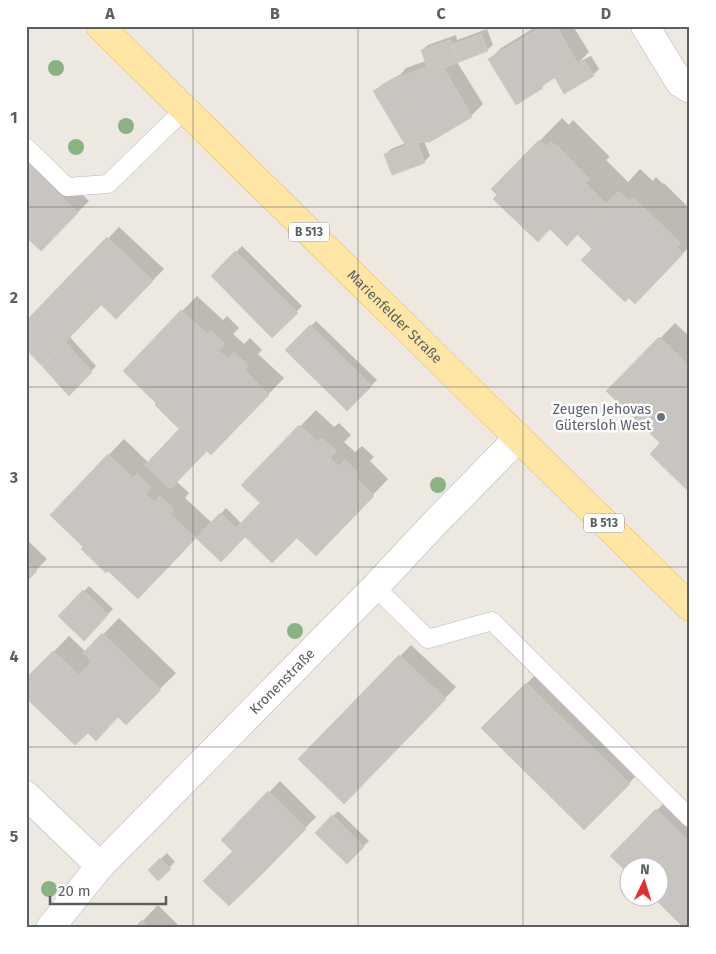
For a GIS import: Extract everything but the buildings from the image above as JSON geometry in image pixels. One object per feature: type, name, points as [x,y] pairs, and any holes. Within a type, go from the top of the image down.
[{"type":"main road","name":"Marienfelder Straße","points":[[100,26],[690,607]]},
{"type":"street","points":[[646,26],[680,83],[690,88]]},
{"type":"street","name":"Kronenstraße","points":[[50,928],[100,866],[375,587],[518,438]]},
{"type":"street","points":[[26,795],[100,866]]},
{"type":"lane","points":[[26,148],[67,186],[108,184],[185,109]]},
{"type":"lane","points":[[375,587],[428,639],[492,621],[690,818]]},
{"type":"place","name":"Zeugen Jehovas Gütersloh West","points":[[661,417]]}]
